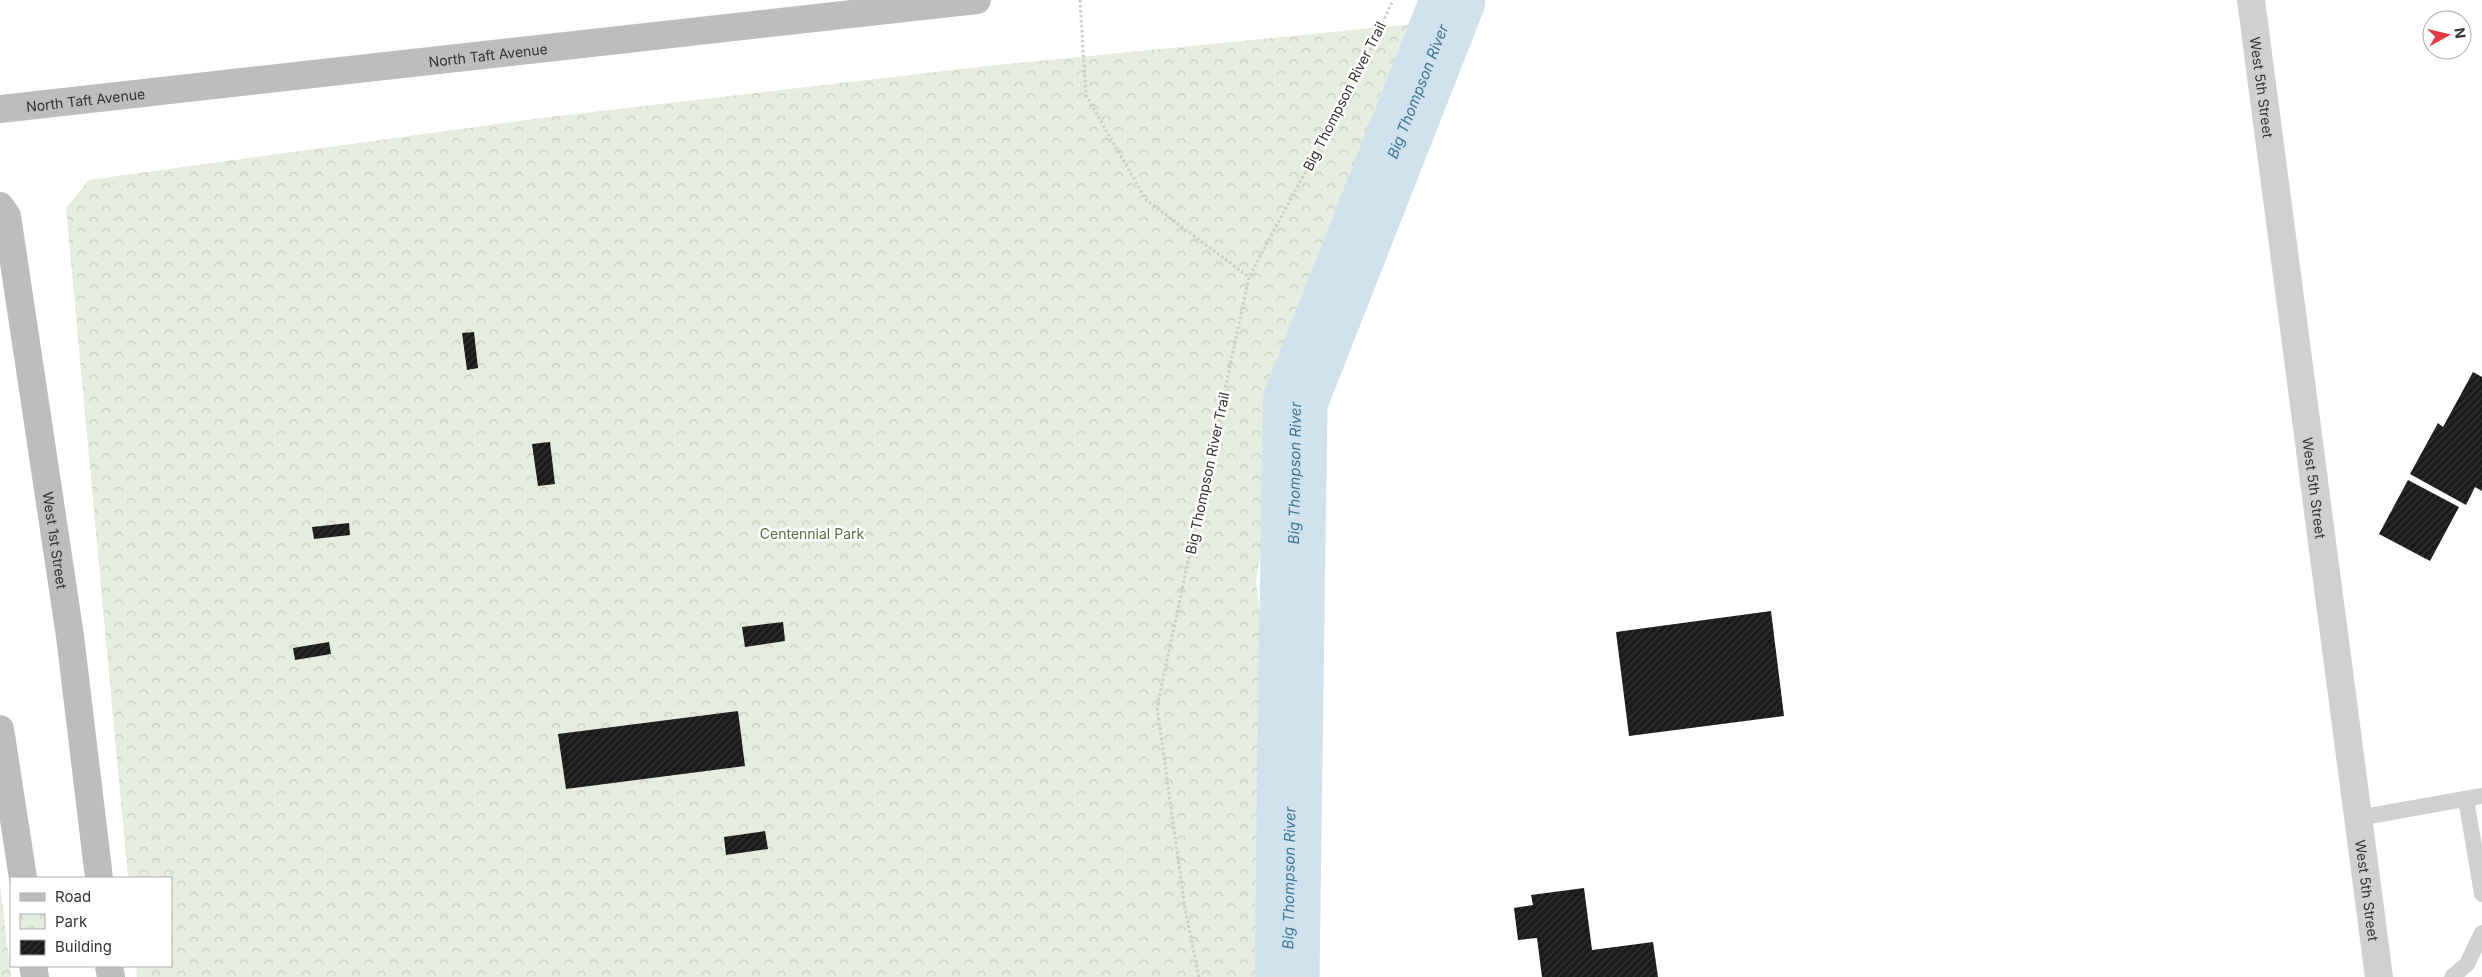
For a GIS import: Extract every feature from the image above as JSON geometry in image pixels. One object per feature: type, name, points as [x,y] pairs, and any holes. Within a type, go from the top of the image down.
[{"type":"main road","name":"North Taft Avenue","points":[[0,109],[977,0]]},
{"type":"main road","name":"West 1st Street","points":[[0,206],[6,216],[70,636],[99,877]]},
{"type":"main road","points":[[0,729],[23,877]]},
{"type":"street","name":"West 5th Street","points":[[2251,0],[2379,977]]},
{"type":"lane","points":[[2358,818],[2474,797],[2482,894]]},
{"type":"lane","points":[[2452,977],[2467,964],[2482,933]]},
{"type":"path","points":[[1080,0],[1086,95],[1146,200],[1249,277]]},
{"type":"path","name":"Big Thompson River Trail","points":[[1199,977],[1185,908],[1156,707],[1249,277],[1364,62],[1393,0]]},
{"type":"green space","name":"Centennial Park","points":[[1424,23],[1403,82],[1337,246],[1284,363],[1270,492],[1256,582],[1270,686],[1259,977],[137,977],[136,967],[172,967],[172,877],[128,877],[66,208],[89,180],[541,118],[987,66]]},
{"type":"green space","points":[[0,883],[11,977],[0,977]]},
{"type":"building","points":[[474,332],[478,368],[467,370],[462,333]]},
{"type":"building","points":[[2473,372],[2482,377],[2482,491],[2475,487],[2466,505],[2410,474],[2438,423],[2443,427]]},
{"type":"building","points":[[550,442],[555,484],[538,486],[532,444]]},
{"type":"building","points":[[2408,480],[2459,507],[2430,561],[2379,534]]},
{"type":"building","points":[[349,523],[350,535],[314,539],[312,527]]},
{"type":"building","points":[[1771,611],[1784,716],[1629,736],[1616,632]]},
{"type":"building","points":[[783,622],[785,641],[745,647],[742,627]]},
{"type":"building","points":[[329,642],[331,654],[295,660],[293,648]]},
{"type":"building","points":[[738,711],[745,766],[566,789],[558,734]]},
{"type":"building","points":[[765,831],[768,849],[726,855],[724,837]]},
{"type":"building","points":[[1584,888],[1592,950],[1653,942],[1658,977],[1542,977],[1537,938],[1518,940],[1514,908],[1533,905],[1531,895]]},
{"type":"waterway","name":"Big Thompson River","points":[[1287,977],[1295,402],[1453,0]]}]
